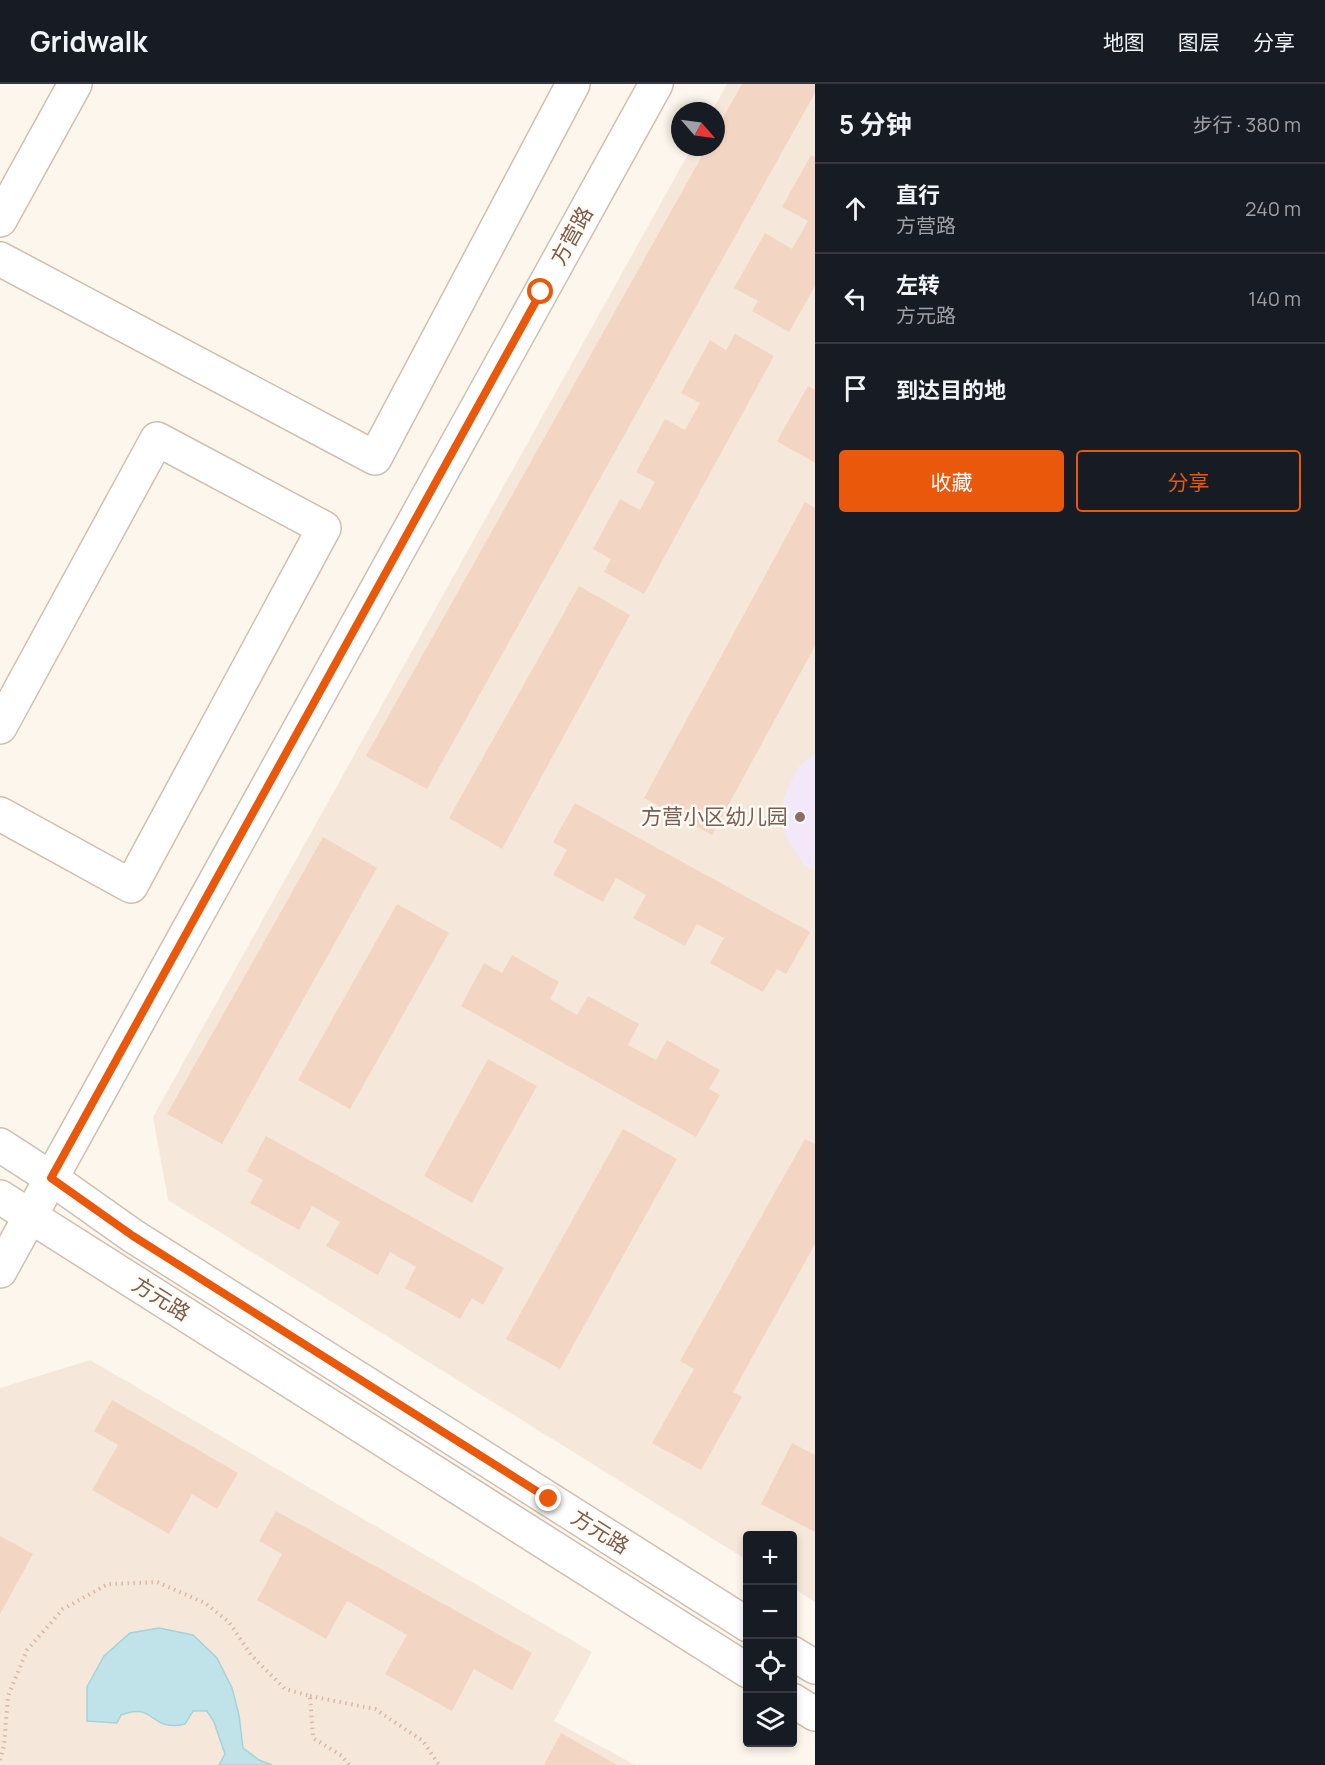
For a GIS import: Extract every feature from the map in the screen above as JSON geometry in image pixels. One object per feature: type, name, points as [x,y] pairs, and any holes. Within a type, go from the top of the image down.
[{"type":"street","points":[[0,220],[75,84]]},
{"type":"street","points":[[0,259],[375,458],[573,84]]},
{"type":"street","name":"方营路","points":[[0,1271],[656,84]]},
{"type":"street","points":[[0,727],[157,439],[324,528],[131,886],[0,814]]},
{"type":"street","name":"方元路","points":[[0,1145],[133,1236],[743,1622]]},
{"type":"street","name":"方元路","points":[[0,1197],[743,1668]]},
{"type":"street","points":[[797,1656],[815,1667]]},
{"type":"street","points":[[797,1703],[815,1714]]},
{"type":"path","points":[[0,1760],[4,1745],[8,1696],[27,1650],[63,1609],[108,1584],[157,1582],[206,1603],[229,1622],[250,1655],[285,1689],[375,1709],[423,1742],[439,1765]]},
{"type":"path","points":[[310,1696],[313,1738],[342,1756],[349,1765]]},
{"type":"shaded area","points":[[727,84],[815,84],[815,1602],[797,1591],[797,1531],[743,1531],[743,1558],[168,1200],[153,1117],[687,156],[725,156],[725,102],[717,102]]},
{"type":"shaded area","name":"方营小区幼儿园","points":[[815,753],[815,871],[804,865],[785,835],[783,800],[798,767]]},
{"type":"shaded area","points":[[90,1360],[592,1652],[554,1721],[635,1765],[0,1765],[0,1388]]},
{"type":"water","points":[[159,1628],[193,1635],[217,1658],[232,1688],[239,1715],[243,1748],[259,1760],[272,1765],[219,1765],[225,1754],[214,1722],[207,1711],[193,1711],[185,1724],[174,1726],[140,1712],[121,1715],[117,1723],[87,1721],[87,1687],[104,1656],[130,1633]]},
{"type":"building","points":[[742,84],[815,84],[815,93],[427,789],[366,756],[702,156],[725,156],[725,114]]},
{"type":"building","points":[[811,155],[815,157],[815,286],[789,332],[752,311],[758,301],[734,288],[765,233],[792,249],[808,221],[782,207]]},
{"type":"building","points":[[735,334],[774,356],[644,594],[604,572],[611,559],[593,549],[620,499],[640,510],[655,482],[636,472],[665,419],[685,430],[700,403],[681,393],[710,340],[726,350]]},
{"type":"building","points":[[808,386],[815,390],[815,463],[777,441]]},
{"type":"building","points":[[805,502],[815,508],[815,646],[712,835],[644,798]]},
{"type":"building","points":[[579,586],[630,615],[502,849],[449,818]]},
{"type":"building","points":[[575,803],[810,932],[786,974],[777,969],[763,992],[710,963],[724,938],[697,924],[685,946],[633,918],[646,895],[616,878],[603,902],[553,875],[567,850],[553,842]]},
{"type":"building","points":[[323,837],[377,868],[222,1144],[167,1114]]},
{"type":"building","points":[[397,904],[449,933],[350,1109],[298,1080]]},
{"type":"building","points":[[512,955],[559,982],[550,999],[577,1015],[588,996],[639,1024],[628,1045],[656,1060],[667,1040],[720,1070],[709,1089],[720,1095],[696,1137],[461,1006],[484,963],[502,973]]},
{"type":"building","points":[[488,1059],[537,1086],[472,1203],[424,1176]]},
{"type":"building","points":[[623,1129],[677,1159],[560,1369],[506,1339]]},
{"type":"building","points":[[266,1136],[504,1268],[483,1305],[472,1298],[460,1319],[405,1288],[416,1267],[390,1252],[378,1275],[326,1246],[340,1222],[312,1206],[299,1230],[250,1203],[263,1180],[247,1171]]},
{"type":"building","points":[[805,1139],[815,1144],[815,1244],[733,1392],[742,1397],[701,1470],[652,1443],[694,1369],[680,1361]]},
{"type":"building","points":[[112,1400],[238,1473],[217,1509],[192,1494],[169,1534],[92,1490],[118,1445],[94,1431]]},
{"type":"building","points":[[792,1443],[815,1455],[815,1532],[761,1504]]},
{"type":"building","points":[[276,1511],[532,1653],[512,1690],[474,1669],[452,1711],[385,1674],[407,1635],[347,1601],[326,1639],[257,1600],[282,1554],[259,1541]]},
{"type":"building","points":[[0,1536],[33,1554],[0,1614]]},
{"type":"building","points":[[561,1733],[617,1765],[544,1765]]},
{"type":"place","name":"方营小区幼儿园","points":[[800,817]]},
{"type":"route","points":[[541,292],[51,1178],[133,1236],[549,1499]]}]
